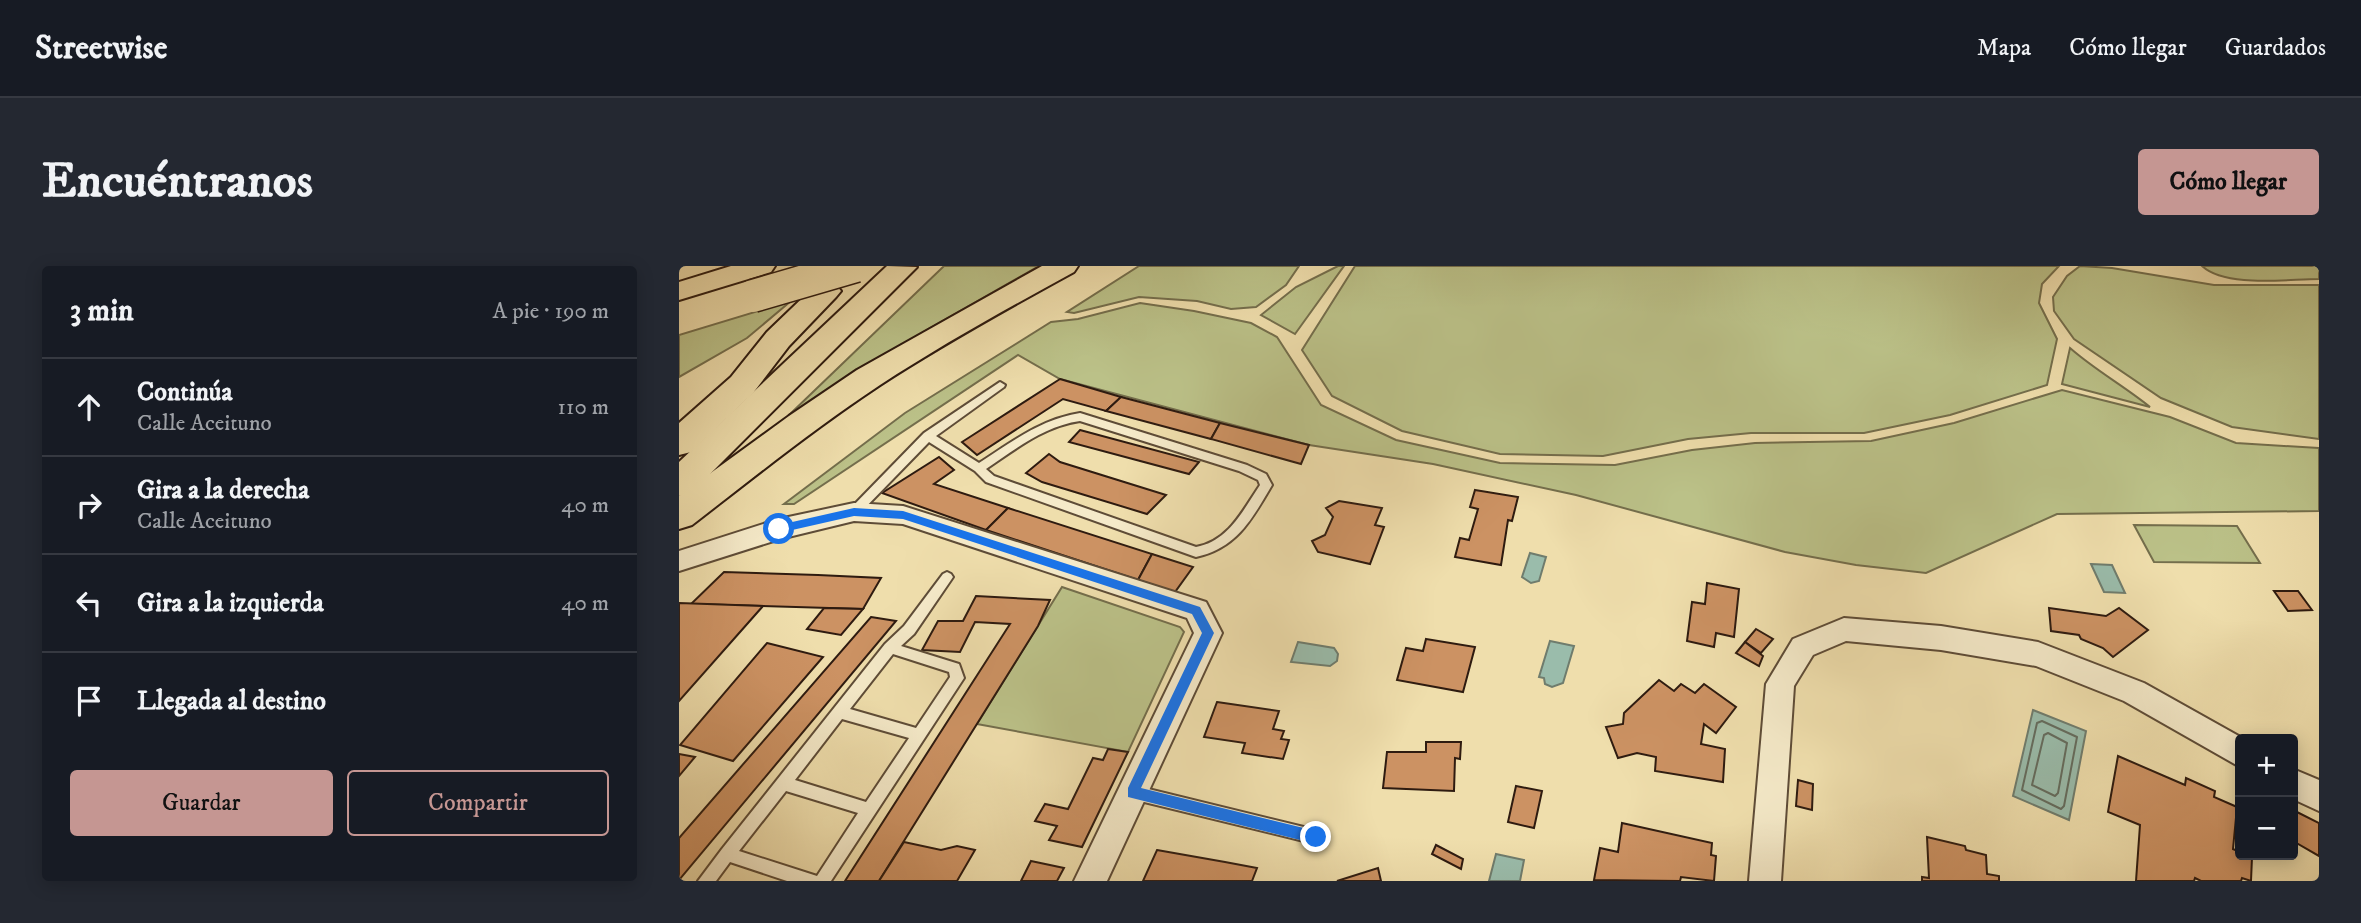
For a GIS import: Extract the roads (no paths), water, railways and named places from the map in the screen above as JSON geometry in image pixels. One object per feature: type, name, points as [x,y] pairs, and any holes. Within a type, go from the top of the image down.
[{"type":"main road","points":[[679,515],[771,444],[844,393],[927,342],[1064,266]]},
{"type":"main road","points":[[679,483],[903,267]]},
{"type":"main road","points":[[679,281],[856,274]]},
{"type":"main road","points":[[679,443],[794,342],[856,274]]},
{"type":"main road","points":[[679,291],[754,277]]},
{"type":"main road","points":[[679,315],[754,277]]},
{"type":"main road","points":[[742,385],[778,340],[826,291]]},
{"type":"street","points":[[680,560],[779,529],[854,512],[903,515],[1196,610],[1208,633],[1090,881]]},
{"type":"street","points":[[1765,881],[1780,684],[1803,647],[1845,629],[1941,638],[2038,654],[2134,692],[2235,750]]},
{"type":"street","points":[[2298,786],[2319,796]]},
{"type":"lane","points":[[854,512],[928,436],[1000,385]]},
{"type":"lane","points":[[928,436],[979,468],[990,479],[1196,552],[1210,551],[1226,543],[1266,485],[1262,477],[1243,468],[1080,417],[1066,418],[1046,426],[979,468]]},
{"type":"lane","points":[[705,881],[890,648],[909,630],[947,577]]},
{"type":"lane","points":[[822,881],[957,678],[954,668],[890,648]]},
{"type":"lane","points":[[840,712],[919,735]]},
{"type":"lane","points":[[783,783],[870,810]]},
{"type":"lane","points":[[1132,792],[1316,837]]},
{"type":"lane","points":[[727,854],[811,881]]},
{"type":"water","points":[[1530,553],[1546,557],[1539,581],[1531,583],[1522,577]]},
{"type":"water","points":[[2091,564],[2112,565],[2125,593],[2104,592]]},
{"type":"water","points":[[1550,641],[1574,646],[1563,683],[1552,687],[1545,684],[1544,678],[1539,677]]},
{"type":"water","points":[[1298,642],[1334,648],[1338,654],[1337,661],[1330,666],[1291,662]]},
{"type":"water","points":[[2033,710],[2086,731],[2069,820],[2013,796]]},
{"type":"water","points":[[1496,854],[1524,860],[1520,881],[1489,881]]}]
